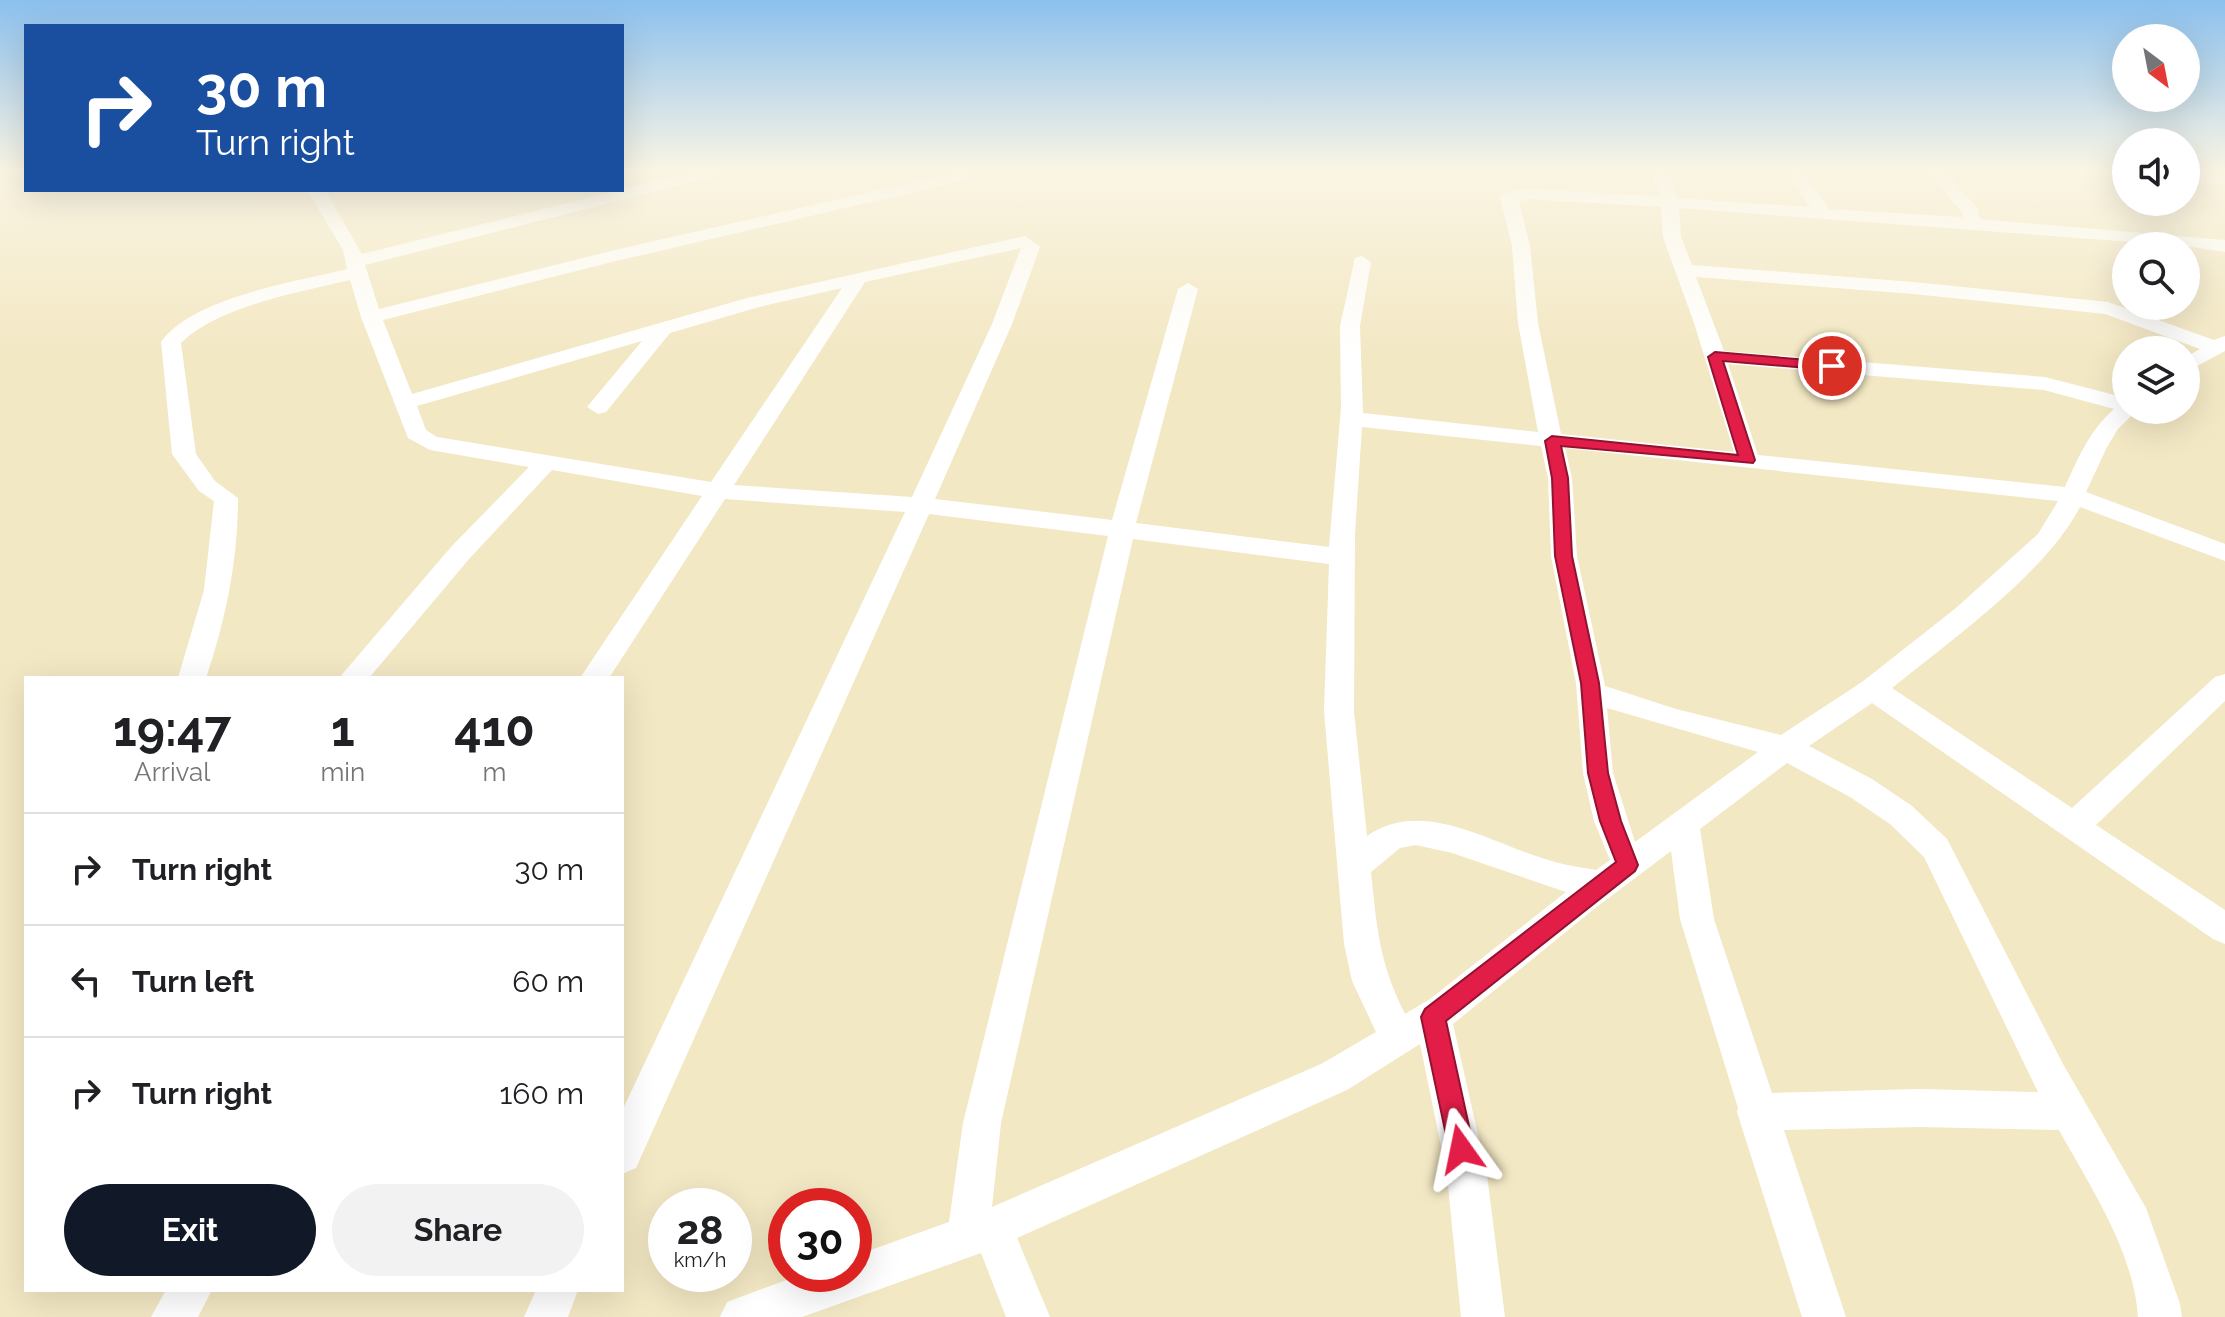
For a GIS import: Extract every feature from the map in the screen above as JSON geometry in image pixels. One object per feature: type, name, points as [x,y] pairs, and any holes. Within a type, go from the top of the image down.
[{"type":"street","points":[[340,230],[352,250],[371,317],[416,433],[430,443],[718,491],[920,506],[1342,557]]},
{"type":"street","points":[[193,676],[209,624],[223,541],[226,498],[207,486],[188,464],[184,454],[171,342],[183,329],[233,307],[356,267],[493,230]]},
{"type":"street","points":[[371,317],[726,230]]},
{"type":"street","points":[[1517,230],[1528,323],[1560,478],[1564,556],[1591,692],[1598,773],[1610,821],[1614,875]]},
{"type":"street","points":[[1672,230],[1748,460]]},
{"type":"street","points":[[2048,230],[2225,246]]},
{"type":"street","points":[[404,403],[665,326],[859,277],[1011,243],[1025,242],[1031,247],[1002,324],[920,506],[624,1150]]},
{"type":"street","points":[[1362,262],[1350,326],[1351,419],[1342,557],[1339,711],[1361,944],[1370,981],[1398,1039]]},
{"type":"street","points":[[1683,270],[1993,295],[2108,308],[2220,344]]},
{"type":"street","points":[[595,676],[859,277]]},
{"type":"street","points":[[1028,1317],[980,1233],[982,1123],[1122,530],[1150,417],[1188,289]]},
{"type":"street","points":[[598,407],[665,326]]},
{"type":"street","points":[[2200,357],[2220,344]]},
{"type":"street","points":[[1715,357],[2045,384],[2112,404]]},
{"type":"street","points":[[1351,419],[2072,495],[2225,553]]},
{"type":"street","points":[[742,1317],[980,1233],[1334,1077],[1433,1017],[1614,875],[1786,748],[1872,689],[1966,614],[2047,540],[2095,447],[2112,422]]},
{"type":"street","points":[[355,676],[460,553],[546,463]]},
{"type":"street","points":[[2074,826],[2225,684]]},
{"type":"street","points":[[1872,689],[2225,929]]},
{"type":"street","points":[[1591,692],[1674,719],[1786,748],[1861,788],[1901,815],[1936,848],[2003,987],[2132,1222],[2159,1304],[2160,1317]]},
{"type":"street","points":[[1683,824],[1697,919],[1725,1000],[1756,1112],[1824,1317]]},
{"type":"street","points":[[1353,869],[1384,842],[1403,832],[1454,840],[1545,873],[1614,875]]},
{"type":"street","points":[[1433,1017],[1467,1175],[1483,1317]]},
{"type":"street","points":[[1756,1112],[1919,1108],[2071,1112]]},
{"type":"street","points":[[173,1317],[190,1292]]},
{"type":"street","points":[[546,1317],[556,1292]]},
{"type":"route","points":[[1461,1149],[1433,1017],[1628,865],[1610,821],[1598,773],[1590,683],[1564,556],[1560,478],[1552,441],[1748,460],[1715,357],[1832,366]]}]
